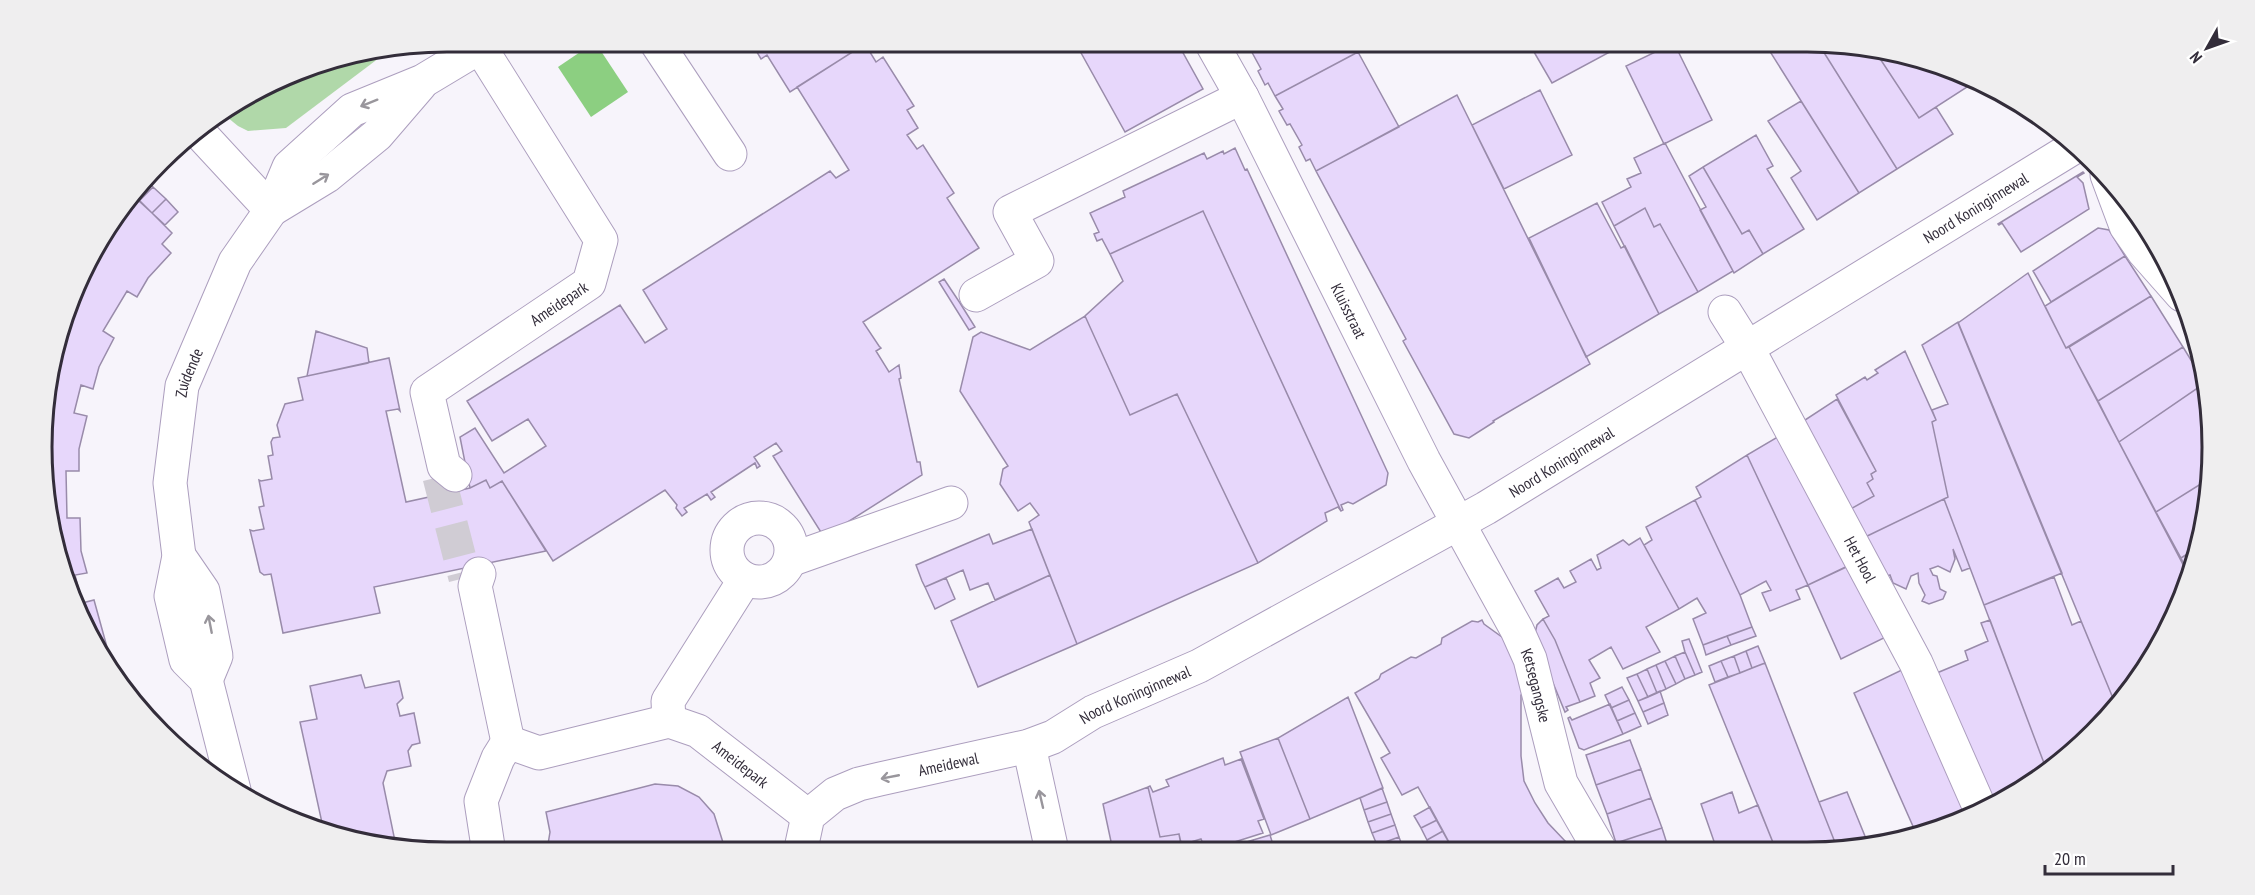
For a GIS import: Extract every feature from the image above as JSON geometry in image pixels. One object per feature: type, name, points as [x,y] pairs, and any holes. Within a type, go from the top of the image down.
[{"type":"street","name":"Zuidende","points":[[231,778],[206,680],[186,660],[171,596],[179,556],[170,483],[182,386],[236,262],[271,210],[327,176],[377,135],[423,81],[472,52]]},
{"type":"street","name":"Ameidepark","points":[[446,473],[427,392],[589,283],[601,240],[488,52]]},
{"type":"street","points":[[663,52],[729,154]]},
{"type":"street","name":"Kluisstraat","points":[[1217,52],[1242,97],[1424,461],[1459,524]]},
{"type":"street","points":[[976,295],[1037,261],[1010,212],[1242,97]]},
{"type":"street","points":[[203,137],[271,210]]},
{"type":"street","name":"Noord Koninginnewal","points":[[1029,746],[1053,737],[1093,712],[1199,666],[1459,524],[2068,151]]},
{"type":"street","points":[[2117,203],[2126,226],[2161,271]]},
{"type":"street","name":"Het Hool","points":[[1725,312],[1747,347],[1916,663],[1978,804]]},
{"type":"street","points":[[790,560],[951,503]]},
{"type":"street","points":[[762,518],[780,525],[787,534],[791,549],[790,560],[785,569],[777,577],[767,582],[745,579],[734,571],[726,551],[733,530],[750,519],[762,518]]},
{"type":"street","name":"Ketsegangske","points":[[1459,524],[1517,630],[1530,659],[1562,783],[1595,842]]},
{"type":"street","points":[[508,742],[539,753],[669,721],[668,701],[745,579]]},
{"type":"street","points":[[473,580],[508,742],[498,758],[480,801],[487,842]]},
{"type":"street","name":"Ameidepark","points":[[669,721],[698,731],[808,816]]},
{"type":"street","points":[[1029,746],[1050,842]]},
{"type":"street","name":"Ameidewal","points":[[808,816],[835,794],[859,784],[1029,746]]},
{"type":"street","points":[[802,842],[808,816]]},
{"type":"green space","points":[[580,52],[602,52],[628,92],[591,117],[558,67]]},
{"type":"green space","points":[[378,59],[286,128],[248,131],[229,119],[273,93],[321,73]]},
{"type":"building","points":[[757,52],[852,52],[790,92],[767,55],[761,59]]},
{"type":"building","points":[[852,52],[870,52],[876,62],[883,57],[914,106],[907,110],[918,128],[907,135],[917,149],[923,145],[954,193],[947,198],[979,248],[863,322],[881,348],[876,351],[889,372],[899,365],[901,378],[899,379],[917,462],[920,462],[922,475],[824,537],[773,456],[782,451],[776,443],[754,457],[760,466],[757,468],[755,463],[711,492],[715,497],[711,500],[707,494],[684,508],[687,512],[682,516],[676,508],[677,505],[665,490],[553,561],[502,481],[490,488],[486,480],[470,488],[460,437],[475,428],[504,473],[546,446],[528,419],[492,441],[467,401],[620,305],[645,343],[667,329],[643,290],[830,171],[836,178],[849,170],[797,87]]},
{"type":"building","points":[[1081,52],[1183,52],[1203,89],[1125,132]]},
{"type":"building","points":[[1252,52],[1358,52],[1275,96],[1268,83],[1265,85],[1258,71],[1261,69]]},
{"type":"building","points":[[1358,52],[1399,127],[1316,171],[1310,159],[1306,161],[1299,147],[1302,145],[1290,124],[1287,125],[1279,111],[1283,109],[1275,96]]},
{"type":"building","points":[[1534,52],[1610,52],[1552,83]]},
{"type":"building","points":[[1655,52],[1678,52],[1712,120],[1664,144],[1626,66]]},
{"type":"building","points":[[1770,52],[1824,53],[1897,169],[1859,193]]},
{"type":"building","points":[[1824,53],[1880,59],[1919,118],[1936,107],[1953,134],[1897,169]]},
{"type":"building","points":[[1880,59],[1934,73],[1968,87],[1919,118]]},
{"type":"building","points":[[1540,90],[1572,155],[1504,189],[1472,125]]},
{"type":"building","points":[[1457,95],[1590,364],[1493,421],[1469,438],[1454,434],[1403,341],[1406,339],[1316,171]]},
{"type":"building","points":[[1801,101],[1859,193],[1817,220],[1791,178],[1801,171],[1768,121]]},
{"type":"building","points":[[1756,135],[1773,166],[1767,169],[1804,229],[1763,254],[1749,230],[1742,234],[1703,167]]},
{"type":"building","points":[[1665,143],[1733,271],[1698,292],[1660,224],[1654,227],[1645,208],[1614,226],[1602,202],[1631,187],[1627,179],[1641,173],[1634,158]]},
{"type":"building","points":[[1235,148],[1245,170],[1247,169],[1388,473],[1386,485],[1353,504],[1348,502],[1341,505],[1343,510],[1341,511],[1203,211],[1110,254],[1102,239],[1097,241],[1094,234],[1099,232],[1090,213],[1125,197],[1123,191],[1204,153],[1207,159]]},
{"type":"building","points":[[1703,167],[1742,234],[1749,230],[1763,254],[1734,273],[1700,210],[1706,207],[1689,176]]},
{"type":"building","points":[[2083,172],[2077,177],[2083,183],[2089,209],[2021,252],[2002,223],[1998,224]]},
{"type":"building","points":[[153,187],[166,199],[152,213],[140,200]]},
{"type":"building","points":[[166,199],[178,212],[165,225],[152,213]]},
{"type":"building","points":[[140,201],[172,233],[162,244],[171,253],[148,278],[137,297],[127,291],[103,331],[114,338],[99,367],[93,389],[81,385],[74,413],[87,416],[79,449],[79,471],[66,471],[67,518],[80,518],[81,551],[87,573],[75,575],[78,586],[60,525],[53,473],[53,422],[60,370],[73,321],[93,273],[119,228]]},
{"type":"building","points":[[1597,203],[1621,248],[1625,246],[1659,314],[1586,357],[1529,238]]},
{"type":"building","points":[[1645,208],[1654,227],[1660,224],[1698,292],[1659,314],[1614,226]]},
{"type":"building","points":[[1203,211],[1341,511],[1338,507],[1325,513],[1327,521],[1258,563],[1177,394],[1130,415],[1085,316],[1123,281],[1110,254]]},
{"type":"building","points":[[2098,228],[2109,230],[2125,256],[2051,302],[2033,271]]},
{"type":"building","points":[[2125,256],[2151,296],[2066,348],[2045,306]]},
{"type":"building","points":[[2028,273],[2184,567],[2162,622],[2150,645],[2113,698],[1958,323]]},
{"type":"building","points":[[944,279],[975,327],[969,330],[939,282]]},
{"type":"building","points":[[2151,296],[2183,347],[2098,401],[2069,347]]},
{"type":"building","points":[[1085,316],[1130,415],[1177,394],[1258,563],[1077,644],[1029,522],[1039,515],[1030,503],[1018,511],[1000,484],[1003,469],[1008,466],[960,391],[973,337],[981,332],[1030,350]]},
{"type":"building","points":[[1958,322],[2062,573],[1984,605],[1944,499],[1948,497],[1932,422],[1936,420],[1932,410],[1948,404],[1922,345]]},
{"type":"building","points":[[316,331],[367,348],[369,363],[307,376]]},
{"type":"building","points":[[2183,347],[2194,364],[2198,388],[2119,442],[2098,401]]},
{"type":"building","points":[[1905,351],[1936,420],[1932,422],[1948,497],[1861,539],[1847,511],[1874,496],[1867,483],[1873,479],[1871,474],[1876,471],[1836,395],[1865,377],[1867,380],[1878,373],[1875,370]]},
{"type":"building","points":[[389,358],[400,411],[398,409],[386,411],[406,502],[470,488],[486,480],[490,488],[502,481],[546,551],[374,587],[380,613],[283,633],[271,574],[264,575],[260,572],[250,530],[264,529],[259,507],[264,506],[259,480],[272,479],[268,456],[273,455],[271,442],[273,438],[280,437],[277,425],[285,404],[303,400],[298,378]]},
{"type":"building","points":[[2198,388],[2202,422],[2201,484],[2156,512],[2119,442]]},
{"type":"building","points":[[1837,399],[1876,471],[1871,474],[1873,479],[1867,483],[1874,496],[1847,511],[1802,430],[1805,420]]},
{"type":"building","points":[[1786,432],[1854,563],[1808,585],[1747,455]]},
{"type":"building","points":[[1747,455],[1808,585],[1796,590],[1800,599],[1770,611],[1762,593],[1771,590],[1766,581],[1740,595],[1695,500],[1701,497],[1696,487]]},
{"type":"building","points":[[2201,484],[2189,550],[2188,554],[2181,558],[2156,512]]},
{"type":"building","points":[[1944,499],[1970,568],[1962,571],[1953,549],[1955,559],[1950,572],[1938,566],[1930,569],[1933,575],[1937,576],[1940,589],[1946,592],[1943,599],[1929,604],[1922,601],[1925,595],[1919,583],[1918,573],[1911,576],[1906,589],[1893,583],[1890,575],[1878,579],[1861,539]]},
{"type":"building","points":[[1695,500],[1740,595],[1752,627],[1703,645],[1693,619],[1706,613],[1697,598],[1679,609],[1644,545],[1652,540],[1646,527]]},
{"type":"building","points":[[1032,529],[1050,575],[995,600],[988,583],[970,590],[963,570],[925,587],[916,565],[989,534],[993,544]]},
{"type":"building","points":[[1640,538],[1679,609],[1646,627],[1660,652],[1623,669],[1611,647],[1589,660],[1600,678],[1590,683],[1595,696],[1580,702],[1555,640],[1543,619],[1549,616],[1535,591],[1558,578],[1564,588],[1576,582],[1570,571],[1591,559],[1597,570],[1601,568],[1597,555],[1623,540],[1629,545]]},
{"type":"building","points":[[2188,554],[2184,566],[2181,558]]},
{"type":"building","points":[[1857,562],[1892,634],[1841,659],[1808,585]]},
{"type":"building","points":[[1050,575],[1077,644],[978,687],[951,621]]},
{"type":"building","points":[[2054,577],[2072,625],[2081,621],[2113,698],[2087,727],[2044,764],[1984,605]]},
{"type":"building","points":[[946,578],[955,599],[935,609],[925,587]]},
{"type":"building","points":[[94,600],[107,649],[84,602]]},
{"type":"building","points":[[1543,619],[1555,640],[1580,702],[1566,707],[1568,710],[1565,712],[1534,637],[1537,625]]},
{"type":"building","points":[[1482,620],[1506,640],[1519,663],[1524,694],[1521,695],[1521,756],[1524,781],[1548,823],[1566,842],[1449,842],[1418,787],[1402,795],[1381,758],[1390,753],[1355,693],[1379,679],[1381,674],[1441,644],[1442,638],[1472,621]]},
{"type":"building","points":[[1990,620],[2044,764],[1987,799],[1932,675],[1968,660],[1965,651],[1988,641],[1981,623]]},
{"type":"building","points":[[1752,627],[1756,636],[1731,645],[1727,636]]},
{"type":"building","points":[[1727,636],[1731,645],[1706,655],[1703,645]]},
{"type":"building","points":[[1689,639],[1702,672],[1695,675],[1682,641]]},
{"type":"building","points":[[1758,646],[1765,663],[1752,668],[1746,651]]},
{"type":"building","points":[[1746,651],[1752,668],[1740,673],[1734,656]]},
{"type":"building","points":[[1685,652],[1695,675],[1685,679],[1675,656]]},
{"type":"building","points":[[1675,656],[1685,679],[1676,684],[1665,661]]},
{"type":"building","points":[[1734,656],[1740,673],[1728,677],[1721,661]]},
{"type":"building","points":[[1665,661],[1676,684],[1666,689],[1656,665]]},
{"type":"building","points":[[1721,661],[1728,677],[1715,682],[1709,666]]},
{"type":"building","points":[[1765,663],[1835,842],[1773,842],[1709,685]]},
{"type":"building","points":[[1656,665],[1666,689],[1657,693],[1647,669]]},
{"type":"building","points":[[1908,667],[1970,807],[1914,828],[1854,693]]},
{"type":"building","points":[[1647,669],[1657,693],[1648,697],[1637,674]]},
{"type":"building","points":[[1637,674],[1648,697],[1638,701],[1627,678]]},
{"type":"building","points":[[361,675],[365,688],[399,681],[403,698],[397,704],[400,716],[414,713],[420,743],[412,745],[408,751],[411,766],[387,771],[383,783],[395,839],[322,822],[300,722],[317,719],[310,686]]},
{"type":"building","points":[[1622,687],[1629,700],[1611,708],[1605,695]]},
{"type":"building","points":[[1660,691],[1664,703],[1643,712],[1638,701]]},
{"type":"building","points":[[1348,697],[1383,788],[1310,819],[1278,738]]},
{"type":"building","points":[[1629,700],[1635,713],[1617,721],[1611,708]]},
{"type":"building","points":[[1664,703],[1668,715],[1648,724],[1643,712]]},
{"type":"building","points":[[1610,704],[1623,734],[1584,750],[1579,748],[1568,718],[1572,720]]},
{"type":"building","points":[[1635,713],[1641,726],[1623,734],[1617,721]]},
{"type":"building","points":[[1278,738],[1310,819],[1271,835],[1240,752]]},
{"type":"building","points":[[1630,740],[1641,769],[1596,785],[1586,755]]},
{"type":"building","points":[[1223,758],[1225,765],[1241,759],[1264,819],[1258,821],[1263,833],[1234,842],[1202,842],[1201,839],[1180,842],[1179,834],[1160,837],[1148,787],[1150,786],[1153,792],[1169,786],[1166,780]]},
{"type":"building","points":[[1641,769],[1651,798],[1607,814],[1596,785]]},
{"type":"building","points":[[655,784],[678,786],[699,797],[714,814],[723,842],[548,842],[550,832],[546,812]]},
{"type":"building","points":[[1148,787],[1160,837],[1179,834],[1181,842],[1111,842],[1103,804]]},
{"type":"building","points":[[1382,788],[1387,802],[1364,810],[1360,798]]},
{"type":"building","points":[[1732,792],[1739,813],[1758,805],[1773,842],[1714,842],[1701,804]]},
{"type":"building","points":[[1847,792],[1866,838],[1835,842],[1819,802]]},
{"type":"building","points":[[1651,798],[1662,828],[1616,842],[1607,814]]},
{"type":"building","points":[[1387,802],[1391,814],[1368,822],[1364,810]]},
{"type":"building","points":[[1430,807],[1437,820],[1421,828],[1414,816]]},
{"type":"building","points":[[1391,814],[1395,825],[1372,833],[1368,822]]},
{"type":"building","points":[[1437,820],[1443,831],[1427,840],[1421,828]]},
{"type":"building","points":[[1395,825],[1399,837],[1385,842],[1376,842],[1372,833]]},
{"type":"building","points":[[1662,828],[1666,842],[1619,842]]},
{"type":"building","points":[[1443,831],[1449,842],[1428,842],[1427,840]]},
{"type":"building","points":[[1270,835],[1272,842],[1254,842],[1253,840]]},
{"type":"building","points":[[1399,837],[1401,842],[1385,842]]},
{"type":"tunnel","points":[[439,477],[465,578]]}]
